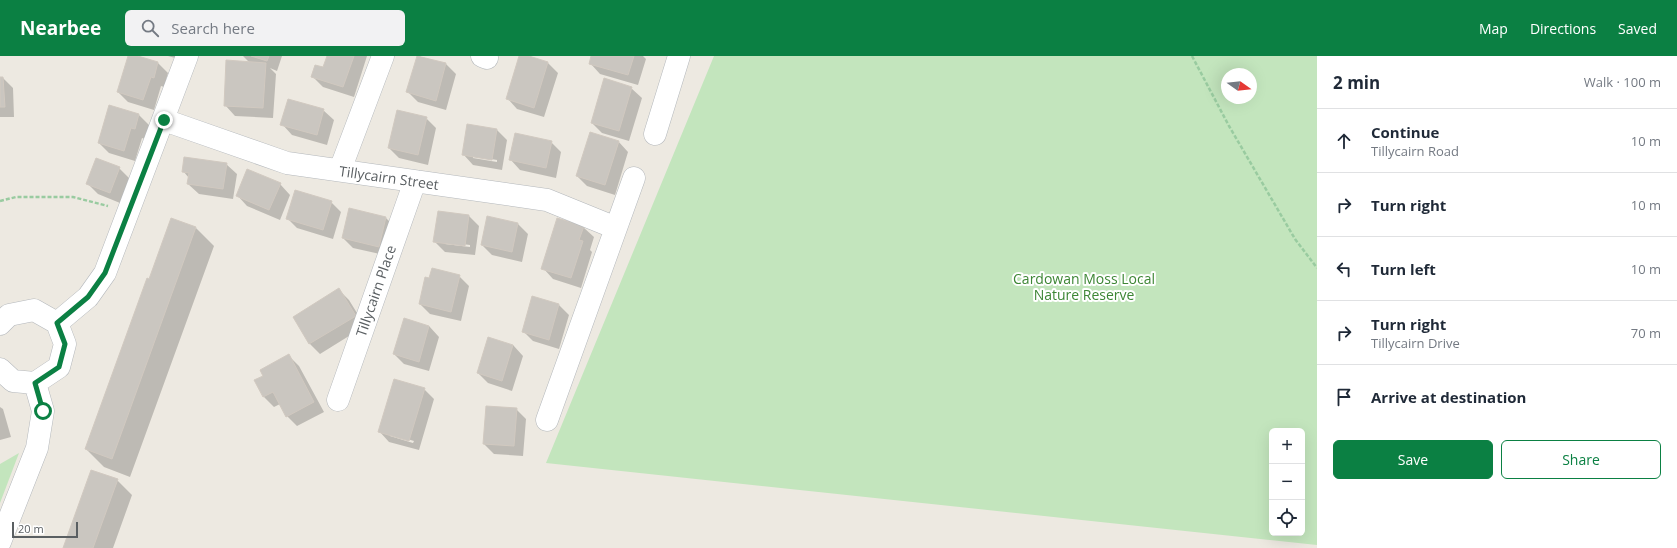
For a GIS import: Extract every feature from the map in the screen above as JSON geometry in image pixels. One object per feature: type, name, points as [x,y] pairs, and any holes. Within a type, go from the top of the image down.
[{"type":"street","points":[[57,323],[88,297],[105,273],[187,56]]},
{"type":"street","points":[[340,170],[383,56]]},
{"type":"street","points":[[655,134],[679,56]]},
{"type":"street","name":"Tillycairn Street","points":[[164,120],[287,163],[546,200],[616,228]]},
{"type":"street","points":[[547,420],[634,178]]},
{"type":"street","name":"Tillycairn Place","points":[[338,400],[415,181]]},
{"type":"street","points":[[0,369],[13,381],[35,383],[59,367],[65,344],[57,323],[34,310],[3,314]]},
{"type":"street","points":[[0,542],[37,448],[43,411],[35,383]]},
{"type":"path","points":[[1192,56],[1229,126],[1295,239],[1317,268]]},
{"type":"path","points":[[0,201],[16,197],[73,197],[129,211]]},
{"type":"green space","name":"Cardowan Moss Local Nature Reserve","points":[[714,56],[1317,56],[1317,545],[546,463]]},
{"type":"green space","points":[[19,453],[0,503],[0,464]]},
{"type":"building","points":[[128,56],[138,56],[158,62],[154,78],[151,77],[143,100],[117,92]]},
{"type":"building","points":[[251,56],[269,56],[267,61]]},
{"type":"building","points":[[327,56],[354,56],[343,87],[311,77],[315,65],[323,67]]},
{"type":"building","points":[[417,56],[446,63],[436,101],[406,92]]},
{"type":"building","points":[[519,56],[529,56],[548,62],[534,108],[506,99]]},
{"type":"building","points":[[591,56],[634,56],[628,75],[589,64]]},
{"type":"building","points":[[226,60],[266,63],[263,108],[224,106]]},
{"type":"building","points":[[0,77],[3,77],[5,107],[0,107]]},
{"type":"building","points":[[604,78],[632,87],[619,131],[591,123]]},
{"type":"building","points":[[288,99],[324,109],[317,135],[280,125]]},
{"type":"building","points":[[109,105],[139,114],[135,129],[131,128],[124,151],[98,143]]},
{"type":"building","points":[[397,110],[427,117],[418,155],[388,148]]},
{"type":"building","points":[[467,124],[497,129],[492,160],[462,155]]},
{"type":"building","points":[[590,132],[619,141],[605,185],[576,176]]},
{"type":"building","points":[[515,133],[552,141],[546,168],[509,160]]},
{"type":"building","points":[[184,157],[227,163],[223,189],[187,184],[189,173],[182,172]]},
{"type":"building","points":[[96,158],[120,167],[110,193],[86,184]]},
{"type":"building","points":[[247,169],[281,183],[269,210],[236,196]]},
{"type":"building","points":[[295,190],[332,201],[323,230],[286,219]]},
{"type":"building","points":[[349,208],[386,217],[379,247],[342,238]]},
{"type":"building","points":[[438,211],[469,215],[465,246],[433,242]]},
{"type":"building","points":[[487,216],[518,223],[512,252],[481,245]]},
{"type":"building","points":[[171,218],[196,227],[112,459],[85,449],[147,278],[149,279]]},
{"type":"building","points":[[557,218],[584,226],[579,240],[583,241],[571,278],[541,269]]},
{"type":"building","points":[[432,268],[460,275],[451,312],[419,304],[425,277],[429,278]]},
{"type":"building","points":[[339,288],[356,316],[309,344],[293,317]]},
{"type":"building","points":[[532,296],[559,304],[549,340],[522,332]]},
{"type":"building","points":[[404,318],[429,326],[419,362],[393,354]]},
{"type":"building","points":[[488,337],[513,345],[502,381],[477,373]]},
{"type":"building","points":[[289,354],[314,402],[286,417],[273,392],[263,397],[254,380],[263,376],[260,370]]},
{"type":"building","points":[[394,379],[425,388],[409,441],[378,432]]},
{"type":"building","points":[[486,406],[517,408],[514,446],[483,444]]},
{"type":"building","points":[[91,470],[118,479],[93,548],[63,548]]},
{"type":"route","points":[[43,411],[35,383],[59,367],[65,344],[57,323],[88,297],[105,273],[164,120]]}]
